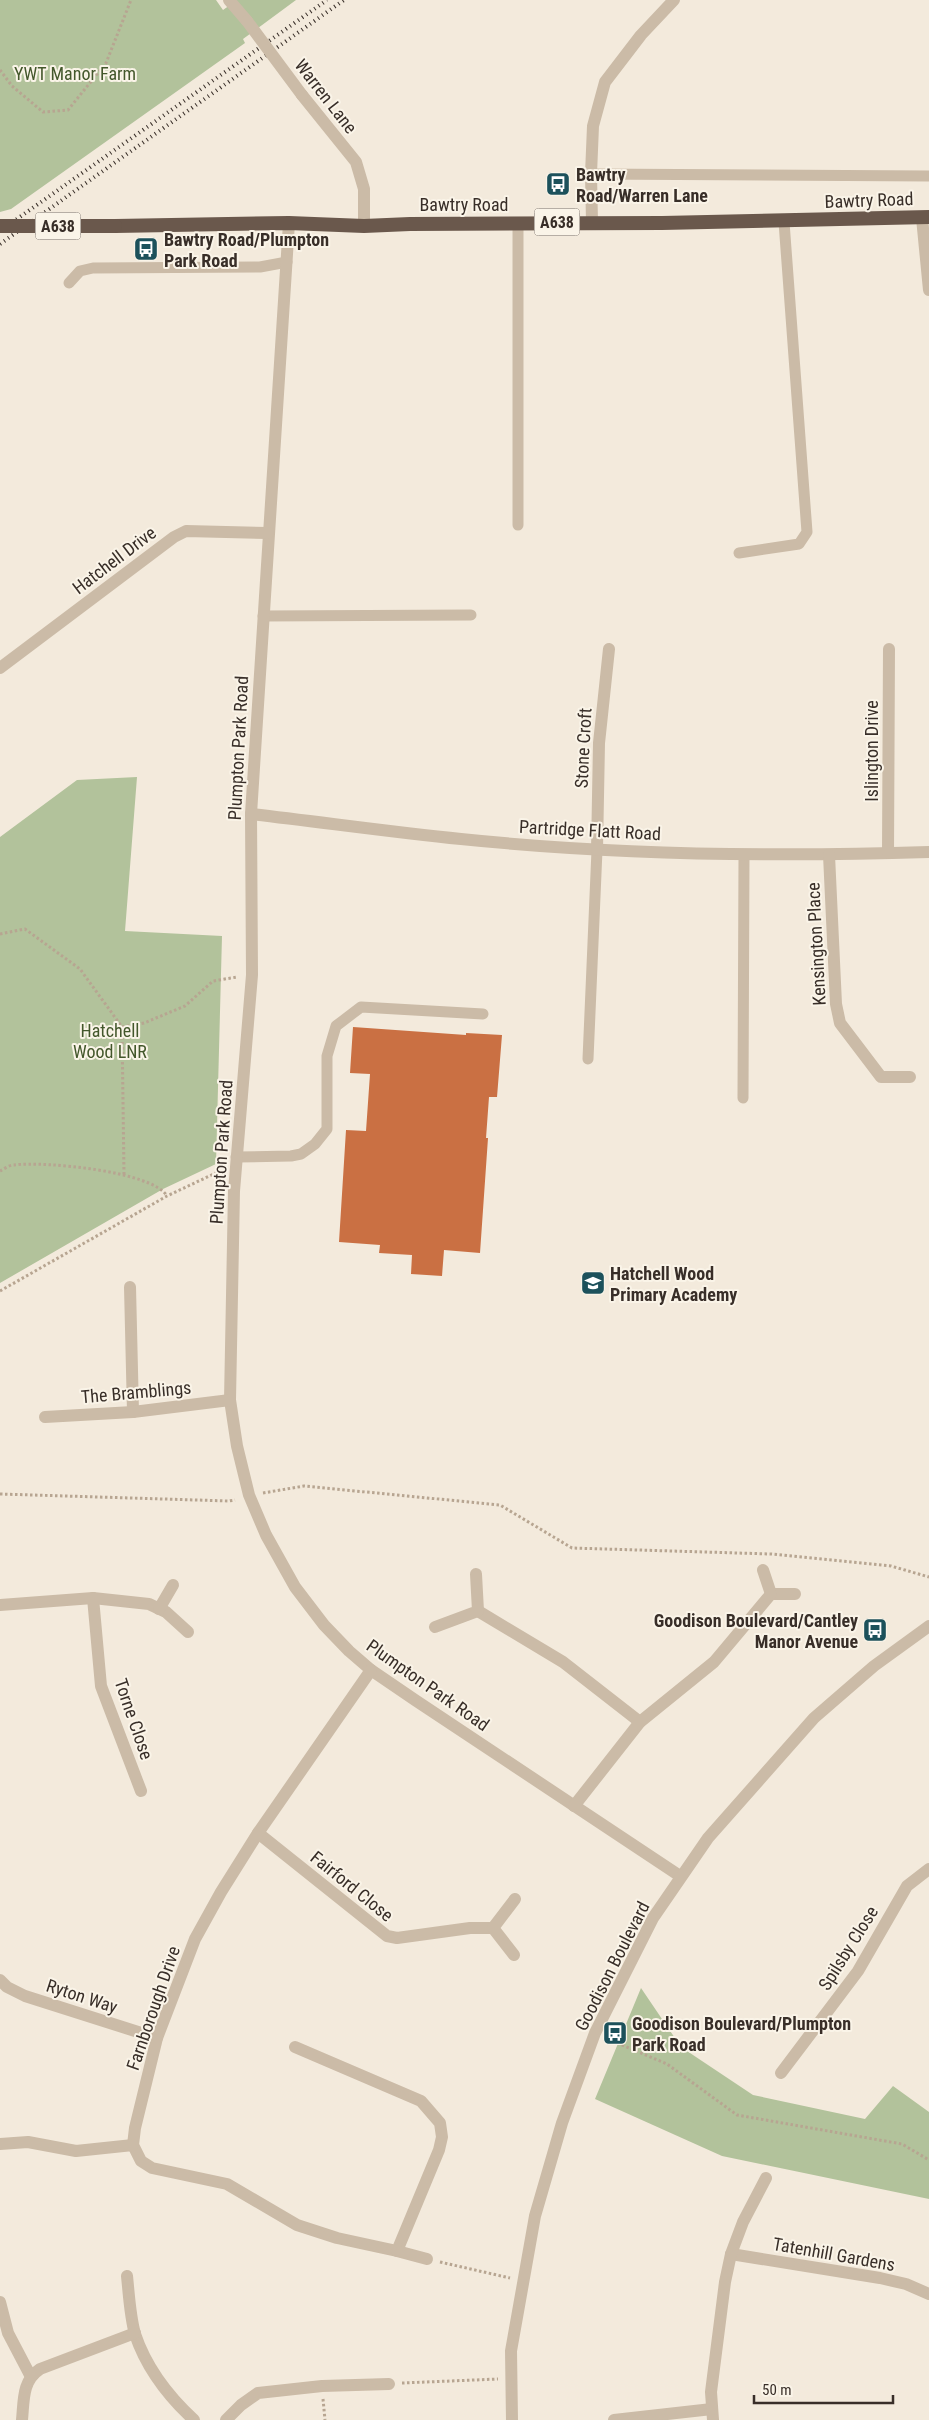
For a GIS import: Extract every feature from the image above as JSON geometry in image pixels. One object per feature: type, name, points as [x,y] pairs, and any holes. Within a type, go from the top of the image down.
[{"type":"highway","name":"Bawtry Road","points":[[0,226],[289,223],[364,226],[592,222],[784,222],[925,217]]},
{"type":"street","name":"Warren Lane","points":[[230,0],[302,96],[356,162],[364,189],[364,226]]},
{"type":"street","points":[[592,222],[593,126],[605,82],[641,35],[674,0]]},
{"type":"street","points":[[925,217],[929,290]]},
{"type":"street","name":"Plumpton Park Road","points":[[289,223],[251,814],[252,975],[236,1162],[230,1400],[237,1446],[250,1495],[266,1535],[295,1587],[324,1625],[371,1670],[680,1876]]},
{"type":"street","name":"Hatchell Drive","points":[[0,668],[174,537],[186,532],[268,533]]},
{"type":"street","name":"Stone Croft","points":[[598,850],[599,742],[609,648]]},
{"type":"street","name":"Islington Drive","points":[[888,853],[889,649]]},
{"type":"street","name":"Partridge Flatt Road","points":[[251,814],[462,839],[598,850],[744,856],[929,852]]},
{"type":"street","name":"Kensington Place","points":[[829,855],[836,1004],[840,1024],[881,1077],[910,1077]]},
{"type":"street","points":[[130,1286],[134,1412]]},
{"type":"street","name":"The Bramblings","points":[[45,1417],[134,1412],[230,1400]]},
{"type":"street","points":[[763,1570],[771,1594]]},
{"type":"street","points":[[476,1574],[478,1611]]},
{"type":"street","points":[[159,1609],[173,1586]]},
{"type":"street","points":[[771,1594],[794,1594]]},
{"type":"street","points":[[574,1806],[640,1722],[714,1662],[771,1594]]},
{"type":"street","points":[[0,1605],[93,1598],[150,1604],[188,1632]]},
{"type":"street","name":"Torne Close","points":[[93,1598],[101,1686],[141,1791]]},
{"type":"street","points":[[478,1611],[563,1662],[640,1722]]},
{"type":"street","points":[[434,1627],[478,1611]]},
{"type":"street","name":"Goodison Boulevard","points":[[512,2420],[511,2351],[535,2216],[562,2122],[595,2033],[653,1918],[680,1876],[708,1838],[814,1718],[874,1666],[929,1626]]},
{"type":"street","name":"Farnborough Drive","points":[[133,2145],[135,2128],[157,2038],[195,1939],[221,1892],[258,1833],[371,1670]]},
{"type":"street","name":"Fairford Close","points":[[258,1833],[387,1936],[397,1938],[470,1928],[492,1928]]},
{"type":"street","name":"Spilsby Close","points":[[781,2073],[858,1970],[908,1886],[929,1869]]},
{"type":"street","points":[[514,1955],[492,1928],[515,1899]]},
{"type":"street","name":"Ryton Way","points":[[0,1980],[7,1987],[26,1996],[157,2038]]},
{"type":"street","points":[[295,2047],[421,2101],[440,2123],[442,2137],[439,2150],[397,2251]]},
{"type":"street","points":[[0,2144],[28,2142],[76,2151],[133,2145],[141,2161],[152,2168],[227,2184],[297,2226],[336,2238],[427,2259]]},
{"type":"street","points":[[614,2420],[712,2415],[712,2383],[725,2282],[742,2222],[766,2178]]},
{"type":"street","name":"Tatenhill Gardens","points":[[732,2254],[880,2278],[906,2284],[929,2294]]},
{"type":"street","points":[[127,2276],[135,2333],[145,2357],[163,2387],[194,2420]]},
{"type":"street","points":[[0,2302],[8,2333],[30,2375]]},
{"type":"street","points":[[22,2420],[25,2388],[30,2375],[40,2369],[135,2333]]},
{"type":"street","points":[[226,2420],[241,2405],[258,2394],[322,2386],[389,2384]]},
{"type":"lane","points":[[591,174],[929,176]]},
{"type":"lane","points":[[739,552],[799,544],[808,532],[784,222]]},
{"type":"lane","points":[[518,223],[518,525]]},
{"type":"lane","points":[[69,283],[80,271],[93,268],[260,266],[287,262]]},
{"type":"lane","points":[[263,616],[471,615]]},
{"type":"lane","points":[[588,1059],[598,850]]},
{"type":"lane","points":[[743,1098],[744,856]]},
{"type":"lane","points":[[236,1162],[301,1154],[315,1144],[327,1129],[327,1056],[336,1026],[361,1007],[483,1014]]},
{"type":"path","points":[[0,70],[12,86],[43,112],[68,110],[106,63],[131,0]]},
{"type":"path","points":[[0,934],[25,928],[80,969],[122,1027],[124,1175]]},
{"type":"path","points":[[122,1027],[144,1023],[185,1006],[213,981],[252,975]]},
{"type":"path","points":[[0,1291],[167,1196],[236,1162]]},
{"type":"path","points":[[0,1171],[13,1165],[69,1165],[124,1175],[163,1189],[167,1196]]},
{"type":"path","points":[[0,1494],[229,1501],[250,1495],[304,1486],[500,1505],[572,1548],[771,1554],[892,1566],[929,1577]]},
{"type":"path","points":[[595,2033],[667,2064],[737,2115],[902,2144],[929,2160]]},
{"type":"path","points":[[427,2259],[523,2281]]},
{"type":"path","points":[[389,2384],[512,2378]]},
{"type":"green space","name":"YWT Manor Farm","points":[[0,0],[216,0],[223,10],[237,0],[296,0],[243,39],[245,43],[11,209],[0,212]]},
{"type":"green space","name":"Hatchell Wood LNR","points":[[137,777],[125,931],[222,936],[216,1164],[163,1189],[0,1283],[0,837],[77,780]]},
{"type":"green space","points":[[641,1988],[681,2047],[753,2095],[865,2119],[893,2086],[929,2112],[929,2199],[722,2156],[595,2099]]},
{"type":"building","points":[[353,1027],[466,1035],[466,1033],[502,1035],[497,1097],[489,1097],[480,1253],[444,1250],[442,1276],[411,1274],[412,1255],[379,1253],[380,1245],[339,1242],[346,1130],[366,1131],[370,1074],[350,1073]]},
{"type":"railway","points":[[0,231],[327,0]]},
{"type":"railway","points":[[0,244],[344,0]]},
{"type":"place","name":"Bawtry Road/Warren Lane","points":[[558,184]]},
{"type":"place","name":"Bawtry Road/Plumpton Park Road","points":[[146,249]]},
{"type":"place","name":"Hatchell Wood Primary Academy","points":[[593,1283]]},
{"type":"place","name":"Goodison Boulevard/Cantley Manor Avenue","points":[[875,1630]]},
{"type":"place","name":"Goodison Boulevard/Plumpton Park Road","points":[[615,2033]]}]
